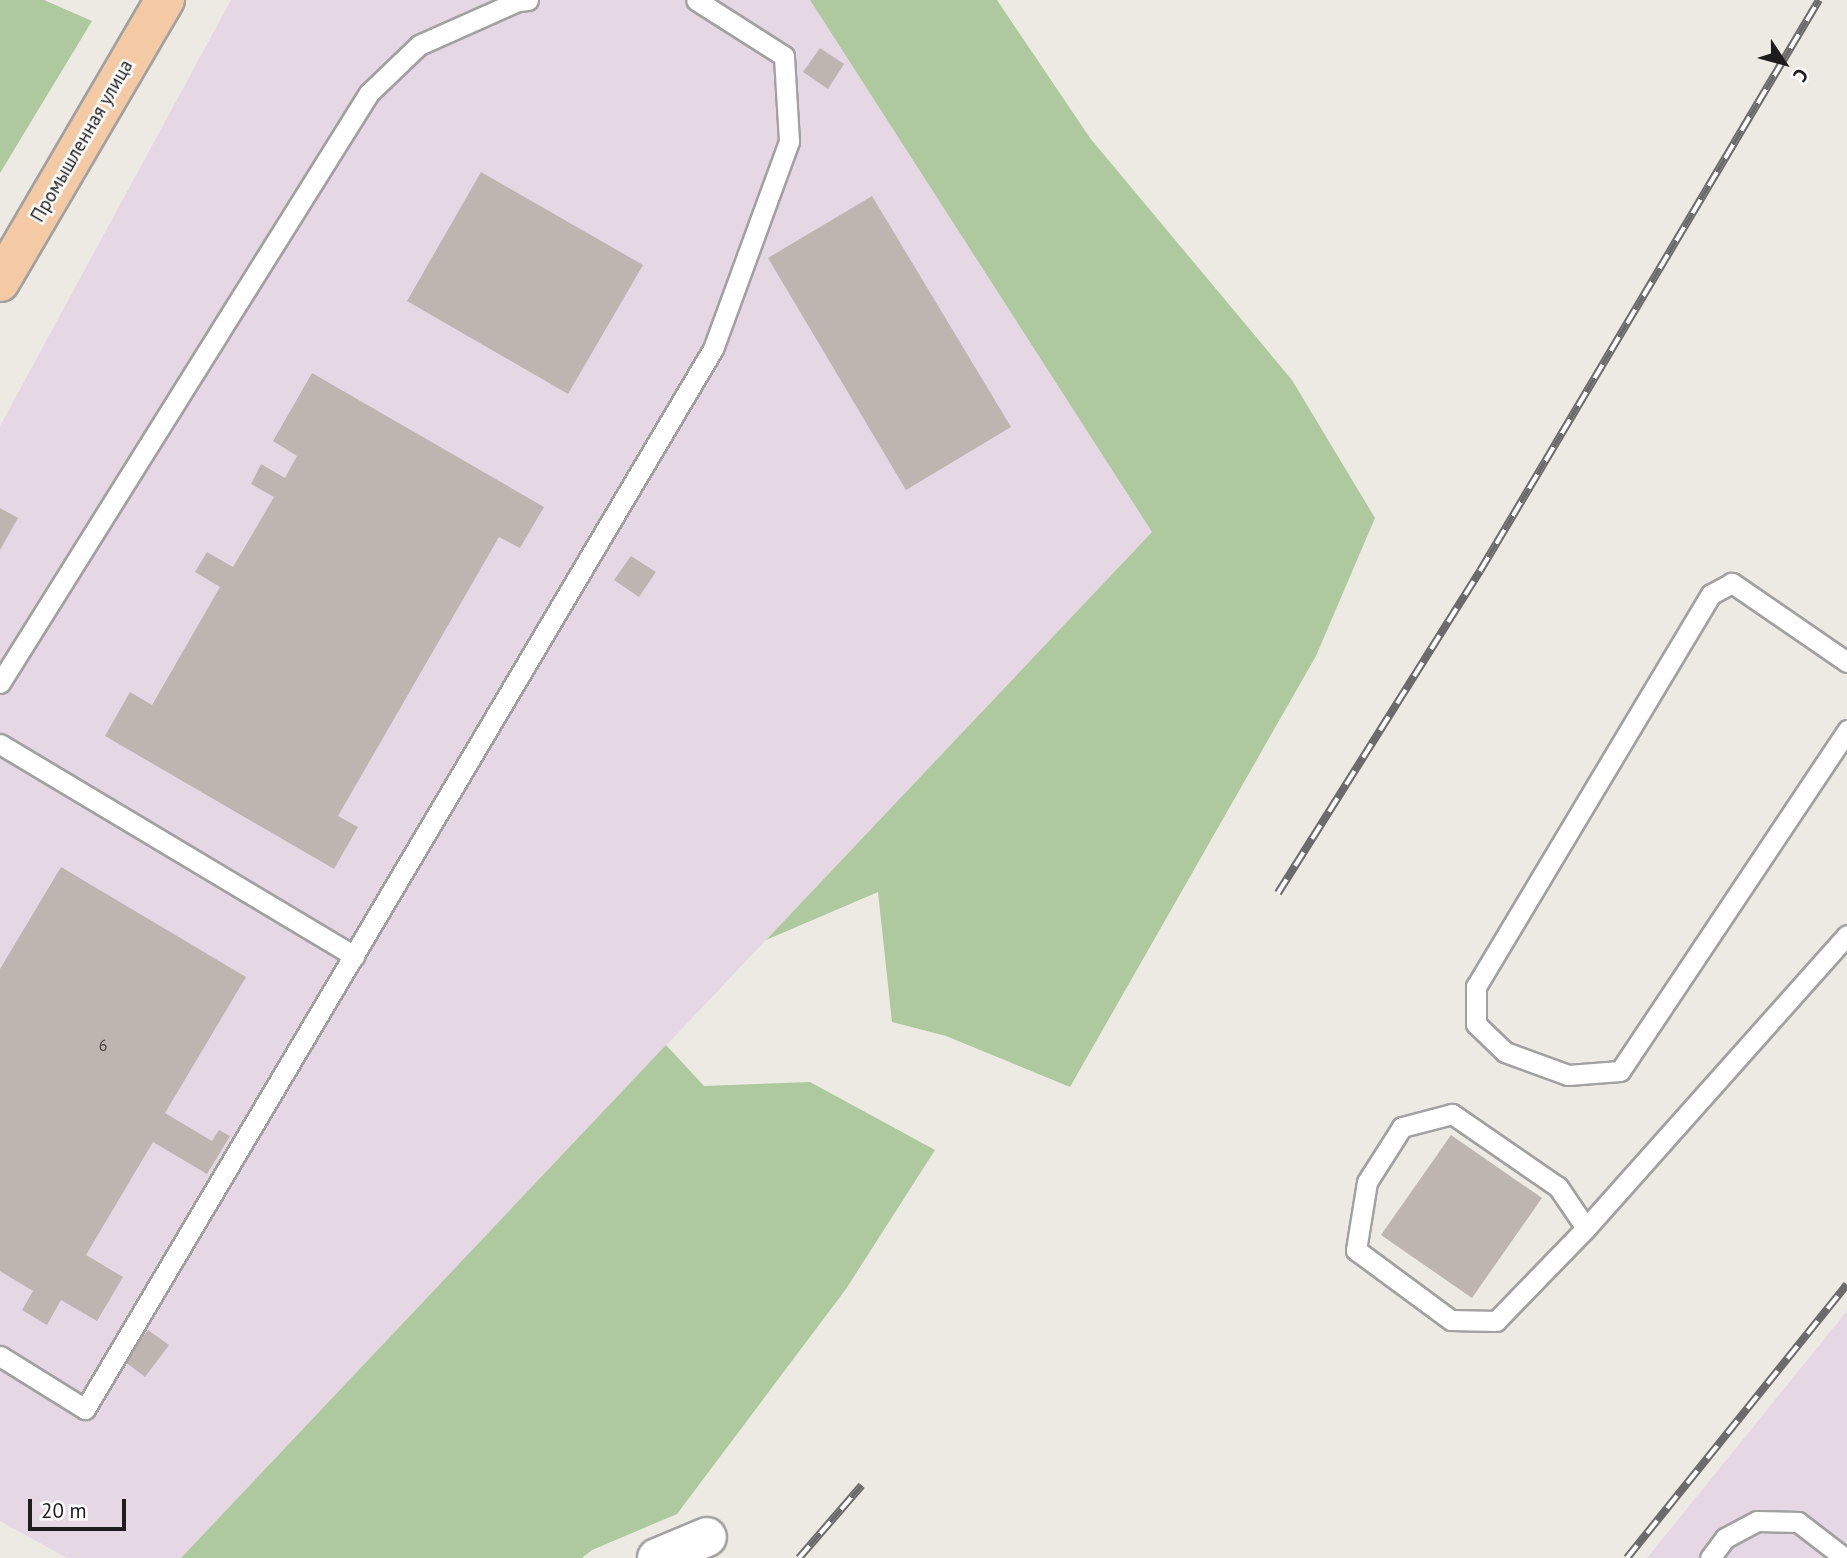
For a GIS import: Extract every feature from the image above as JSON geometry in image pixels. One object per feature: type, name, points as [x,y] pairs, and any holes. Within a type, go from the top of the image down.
[{"type":"main road","name":"Промышленная улица","points":[[0,282],[165,0]]},
{"type":"street","points":[[657,1558],[707,1538]]},
{"type":"lane","points":[[0,683],[369,93],[419,45],[518,1],[528,0]]},
{"type":"lane","points":[[0,1356],[85,1409],[713,349],[789,141],[784,56],[696,0]]},
{"type":"lane","points":[[1847,662],[1732,583],[1711,594],[1476,986],[1476,1024],[1505,1052],[1568,1076],[1620,1071],[1847,730]]},
{"type":"lane","points":[[0,744],[354,956]]},
{"type":"lane","points":[[1586,1228],[1558,1187],[1452,1114],[1402,1127],[1367,1182],[1356,1250],[1451,1320],[1496,1321],[1586,1228],[1847,935]]},
{"type":"lane","points":[[1710,1558],[1725,1538],[1757,1521],[1798,1522],[1845,1558]]},
{"type":"shaded area","points":[[231,0],[810,0],[1152,532],[181,1558],[67,1558],[0,1521],[0,426]]},
{"type":"shaded area","points":[[1847,1311],[1847,1558],[1647,1558]]},
{"type":"green space","points":[[0,0],[44,0],[92,21],[0,173]]},
{"type":"green space","points":[[810,0],[997,0],[1090,138],[1292,380],[1375,518],[1316,656],[1070,1087],[946,1036],[892,1022],[878,892],[766,940],[1152,532]]},
{"type":"green space","points":[[666,1045],[704,1086],[810,1082],[935,1150],[846,1289],[677,1514],[592,1550],[582,1558],[181,1558]]},
{"type":"building","points":[[820,48],[844,64],[828,89],[803,72]]},
{"type":"building","points":[[481,172],[643,265],[568,394],[407,301]]},
{"type":"building","points":[[872,196],[1011,427],[906,490],[768,258]]},
{"type":"building","points":[[312,373],[544,507],[520,548],[499,537],[338,816],[358,827],[334,869],[105,736],[130,692],[152,705],[220,587],[195,572],[207,552],[233,567],[274,497],[251,484],[261,464],[285,478],[297,456],[273,441]]},
{"type":"building","points":[[0,508],[18,518],[0,550]]},
{"type":"building","points":[[631,556],[656,572],[639,597],[614,580]]},
{"type":"building","points":[[61,867],[246,977],[165,1113],[212,1141],[219,1130],[230,1136],[207,1174],[153,1142],[86,1255],[123,1277],[97,1321],[61,1300],[47,1325],[22,1310],[33,1291],[0,1271],[0,969]]},
{"type":"building","points":[[1451,1135],[1542,1198],[1472,1298],[1381,1235]]},
{"type":"building","points":[[148,1330],[169,1345],[145,1377],[124,1361]]},
{"type":"railway","points":[[1278,893],[1480,571],[1819,0]]},
{"type":"railway","points":[[1627,1558],[1847,1284]]},
{"type":"railway","points":[[799,1558],[862,1485]]}]
